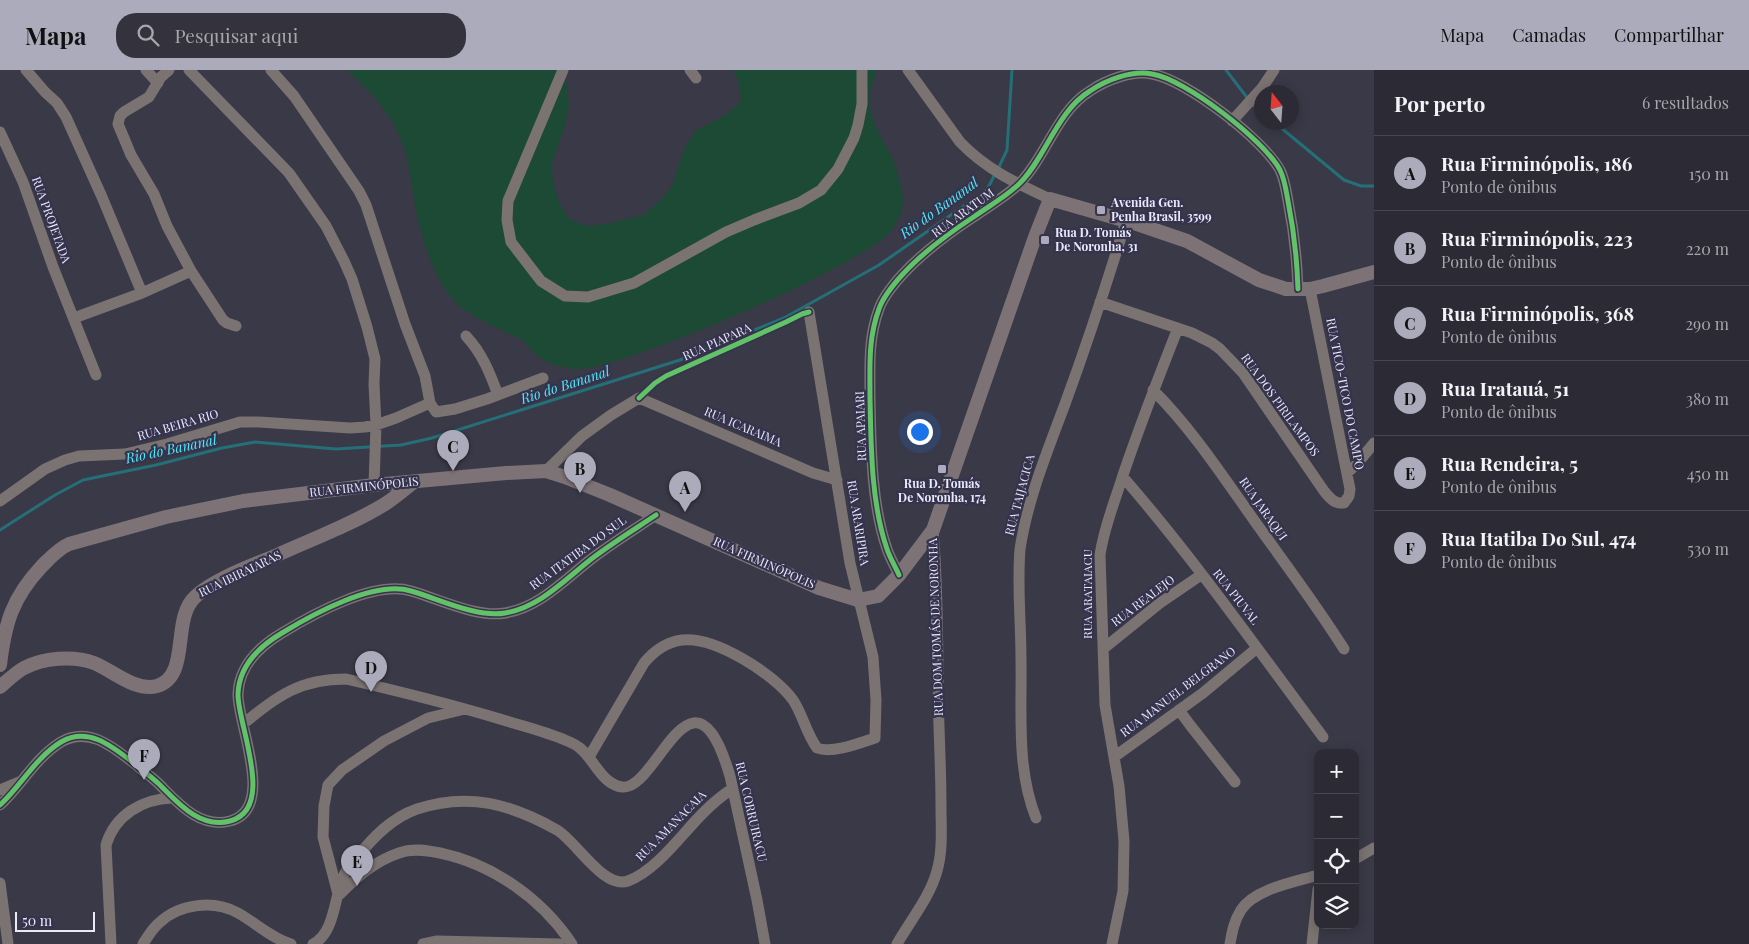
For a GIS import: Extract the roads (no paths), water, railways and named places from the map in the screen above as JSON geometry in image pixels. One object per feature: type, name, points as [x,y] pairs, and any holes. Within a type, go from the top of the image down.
[{"type":"main road","points":[[1050,199],[1187,241],[1259,280],[1286,289],[1304,289],[1345,281],[1374,272]]},
{"type":"main road","name":"RUA DOM TOMÁS DE NORONHA","points":[[933,530],[1040,222],[1050,199]]},
{"type":"main road","name":"RUA FIRMINÓPOLIS","points":[[0,666],[1,648],[14,604],[22,590],[48,560],[59,549],[69,544],[201,509],[374,480],[395,490],[416,481],[546,471],[610,495],[819,588],[858,600]]},
{"type":"main road","points":[[374,480],[379,507]]},
{"type":"main road","name":"RUA IBIRAIARAS","points":[[0,687],[24,668],[50,660],[63,659],[84,660],[95,663],[132,682],[157,686],[170,677],[175,670],[182,621],[186,608],[200,591],[242,570],[363,516],[379,507],[395,490]]},
{"type":"main road","points":[[858,600],[878,596],[899,575],[933,530]]},
{"type":"street","points":[[26,70],[57,103],[66,117],[142,293]]},
{"type":"street","points":[[146,70],[158,83]]},
{"type":"street","points":[[169,70],[161,77],[149,97],[120,116],[118,124],[131,155],[154,194],[167,226],[191,271],[223,320],[236,326]]},
{"type":"street","points":[[189,70],[289,173],[306,195],[334,240],[352,279],[374,350],[376,425],[374,480]]},
{"type":"street","points":[[271,70],[294,96],[366,204],[404,324],[425,376],[430,403],[435,411],[455,409],[543,378]]},
{"type":"street","points":[[563,70],[508,201],[507,220],[511,242],[541,281],[565,296],[588,296],[634,283],[726,232],[799,203],[821,190],[838,169],[854,138],[862,104],[862,70]]},
{"type":"street","points":[[908,70],[960,142],[1004,178],[1050,199]]},
{"type":"street","points":[[1236,117],[1262,88],[1274,70]]},
{"type":"street","name":"RUA TICO-TICO DO CAMPO","points":[[1018,184],[1065,114],[1076,102],[1089,91],[1122,77],[1137,73],[1150,73],[1164,77],[1190,89],[1236,117],[1267,152],[1280,171],[1284,181],[1304,289],[1350,489],[1349,496],[1344,503]]},
{"type":"street","name":"RUA PROJETADA","points":[[0,132],[22,182],[40,234],[96,375]]},
{"type":"street","name":"RUA ARATUM","points":[[881,304],[903,274],[929,250],[1018,184]]},
{"type":"street","name":"RUA TAIJACICA","points":[[1036,818],[1028,799],[1025,784],[1022,748],[1020,549],[1024,525],[1036,481],[1100,302],[1126,221]]},
{"type":"street","points":[[74,318],[142,293],[191,271]]},
{"type":"street","name":"RUA DOS PIRILAMPOS","points":[[1100,302],[1178,328],[1212,342],[1242,373],[1324,491],[1338,504],[1344,503]]},
{"type":"street","name":"RUA APAIARI","points":[[881,304],[873,330],[870,350],[872,464],[884,539],[899,575]]},
{"type":"street","name":"RUA ARARIPIRA","points":[[589,758],[644,663],[661,647],[682,640],[695,640],[731,652],[752,663],[768,675],[794,701],[817,748],[826,750],[852,746],[875,738],[876,700],[873,658],[850,563],[809,312]]},
{"type":"street","name":"RUA ARATAIACU","points":[[1112,944],[1123,891],[1123,822],[1105,705],[1100,555],[1104,533],[1123,477],[1153,390],[1178,328]]},
{"type":"street","points":[[466,336],[475,345],[485,362],[498,395]]},
{"type":"street","name":"RUA JARAQUI","points":[[1153,390],[1172,409],[1230,486],[1344,649]]},
{"type":"street","name":"RUA ICARAIMA","points":[[546,471],[582,436],[611,414],[639,398],[813,473],[837,480]]},
{"type":"street","name":"RUA BEIRA RIO","points":[[0,500],[31,478],[65,460],[87,454],[125,454],[167,444],[240,422],[350,428],[376,425],[430,403]]},
{"type":"street","points":[[1347,473],[1374,443]]},
{"type":"street","name":"RUA PIUVAL","points":[[1123,477],[1258,648],[1323,737]]},
{"type":"street","name":"RUA ITATIBA DO SUL","points":[[0,806],[50,750],[62,741],[90,736],[117,750],[158,783],[172,798],[193,815],[213,822],[231,821],[247,808],[253,788],[249,748],[238,694],[242,676],[251,657],[265,644],[282,632],[329,607],[371,592],[391,589],[408,590],[453,606],[491,614],[506,613],[529,606],[592,558],[656,516]]},
{"type":"street","name":"RUA DOM TOMÁS DE NORONHA","points":[[897,944],[920,909],[932,885],[941,851],[939,654],[933,530]]},
{"type":"street","name":"RUA REALEJO","points":[[1103,649],[1160,604],[1201,575]]},
{"type":"street","name":"RUA MANUEL BELGRANO","points":[[1114,757],[1180,710],[1258,648]]},
{"type":"street","points":[[243,724],[270,702],[286,692],[316,681],[346,679],[467,708],[552,734],[580,748],[589,758]]},
{"type":"street","points":[[338,895],[323,837],[324,806],[328,785],[342,770],[384,741],[428,718],[467,708]]},
{"type":"street","points":[[1180,710],[1235,782]]},
{"type":"street","name":"RUA CORRUIRACU","points":[[589,758],[606,779],[626,787],[645,774],[674,735],[680,730],[694,724],[701,725],[708,730],[725,761],[751,869],[764,944]]},
{"type":"street","name":"RUA ITATIBA DO SUL","points":[[0,790],[21,782]]},
{"type":"street","name":"RUA AMANACAIA","points":[[338,895],[344,874],[379,833],[404,815],[436,804],[466,800],[486,802],[511,808],[558,831],[599,871],[608,878],[622,883],[635,878],[656,862],[703,814],[732,789]]},
{"type":"street","points":[[111,944],[106,845],[109,835],[127,812],[149,801],[172,798]]},
{"type":"street","points":[[1359,857],[1374,848]]},
{"type":"street","points":[[313,944],[326,930],[338,895],[357,878],[386,858],[400,852],[412,850],[426,850],[467,861],[483,867],[507,881],[547,913],[562,929],[572,944]]},
{"type":"street","points":[[1230,944],[1236,920],[1248,902],[1262,893],[1314,876]]},
{"type":"street","points":[[0,883],[8,944]]},
{"type":"street","points":[[143,944],[151,932],[169,915],[194,906],[206,904],[229,908],[279,940],[291,944]]},
{"type":"street","points":[[1312,944],[1314,926]]},
{"type":"street","points":[[423,944],[437,941],[559,944]]},
{"type":"waterway","name":"Rio do Bananal","points":[[998,169],[1007,150],[1012,70]]},
{"type":"waterway","name":"Rio do Bananal","points":[[1226,70],[1254,106]]},
{"type":"waterway","name":"Rio do Bananal","points":[[1284,130],[1344,180],[1361,186],[1374,186]]},
{"type":"waterway","name":"Rio do Bananal","points":[[0,530],[55,495],[83,480],[255,442],[336,449],[401,445],[432,438],[680,360],[784,318],[879,265],[987,190],[995,174]]},
{"type":"place","name":"Avenida Gen. Penha Brasil, 3599","points":[[1101,210]]},
{"type":"place","name":"Rua D. Tomás De Noronha, 31","points":[[1045,240]]},
{"type":"place","name":"Rua D. Tomás De Noronha, 174","points":[[942,469]]},
{"type":"place","name":"Rua Firminópolis, 368","points":[[453,471]]},
{"type":"place","name":"Rua Firminópolis, 223","points":[[580,493]]},
{"type":"place","name":"Rua Firminópolis, 186","points":[[685,512]]},
{"type":"place","name":"Rua Iratauá, 51","points":[[371,692]]},
{"type":"place","name":"Rua Itatiba Do Sul, 474","points":[[144,780]]},
{"type":"place","name":"Rua Rendeira, 5","points":[[357,886]]}]
